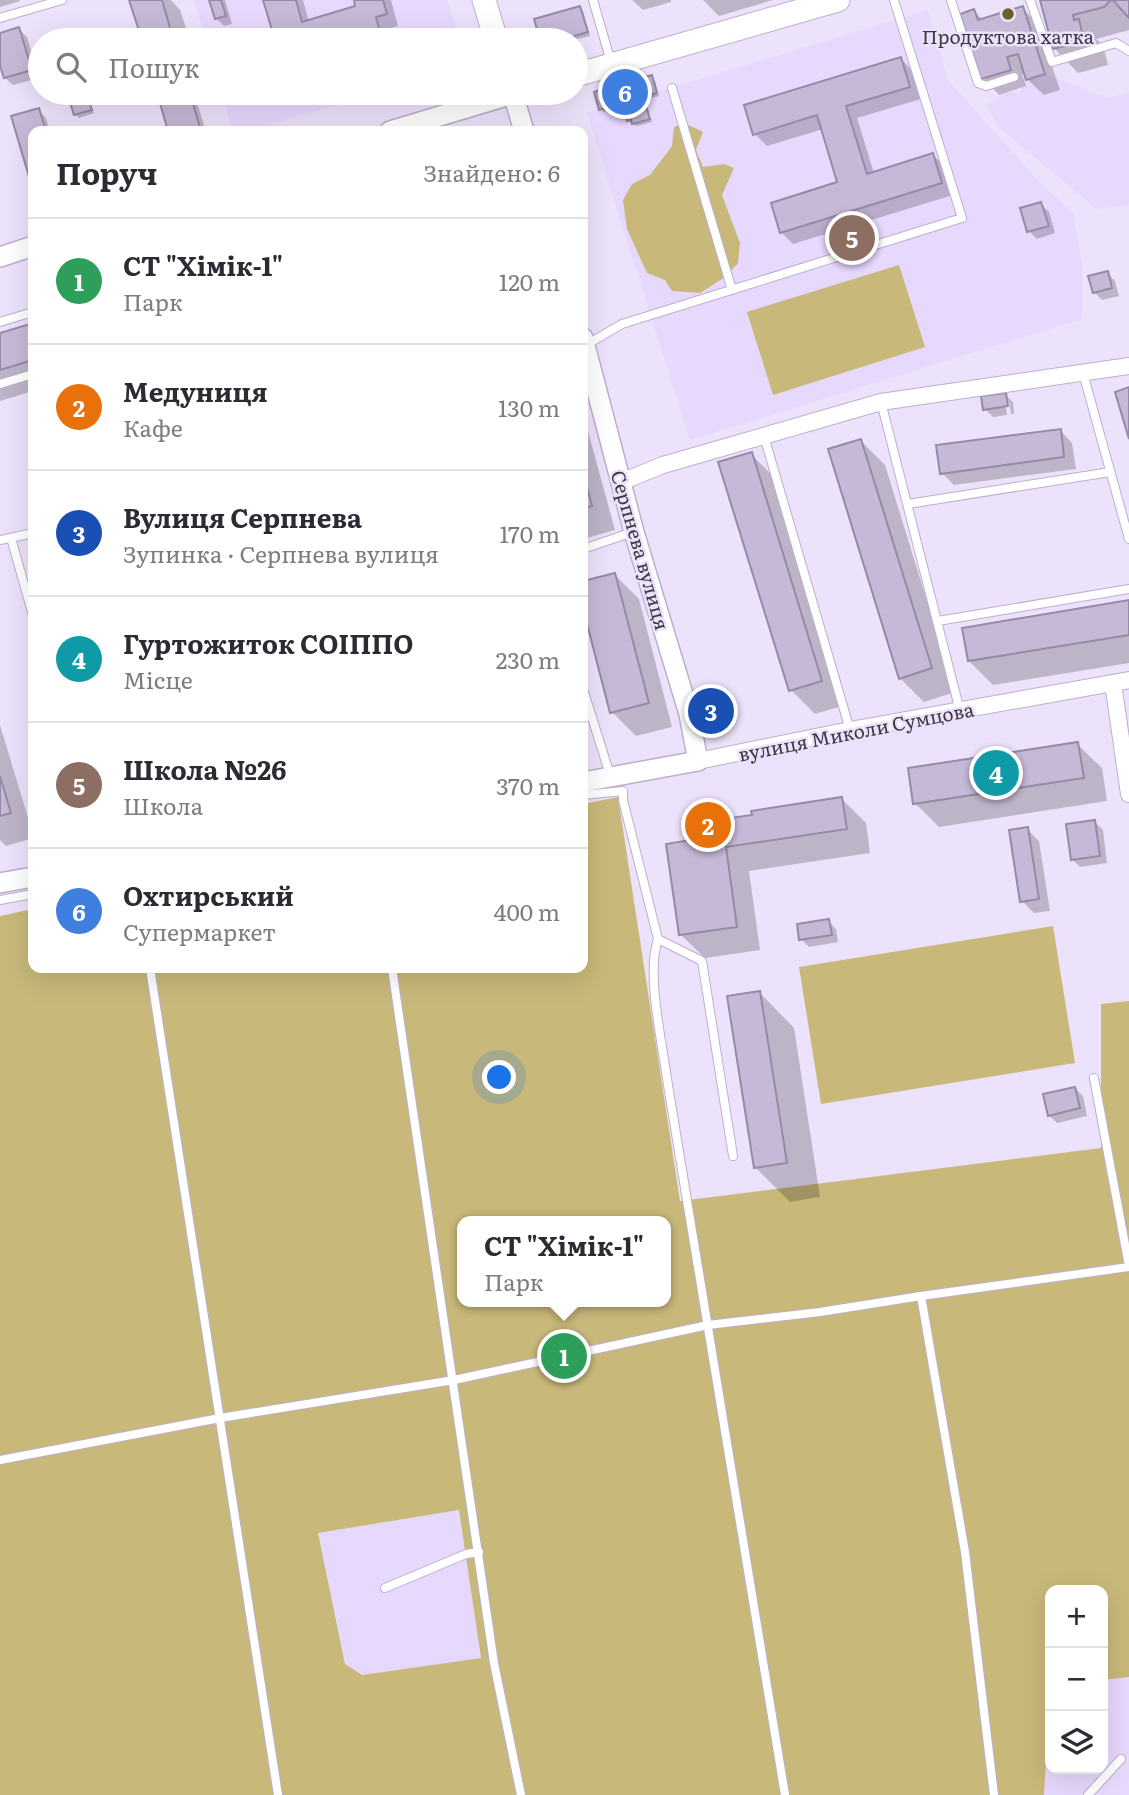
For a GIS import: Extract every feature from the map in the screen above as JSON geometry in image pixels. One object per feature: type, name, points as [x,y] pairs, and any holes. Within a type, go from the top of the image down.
[{"type":"main road","points":[[484,0],[492,28]]},
{"type":"main road","points":[[588,71],[838,0]]},
{"type":"street","points":[[430,126],[483,105]]},
{"type":"street","points":[[517,105],[523,126]]},
{"type":"street","points":[[0,257],[28,248]]},
{"type":"street","name":"Серпнева вулиця","points":[[588,361],[634,532],[689,714],[698,761]]},
{"type":"street","points":[[621,482],[663,465],[881,402],[1129,366]]},
{"type":"street","points":[[1121,681],[1129,794]]},
{"type":"street","name":"вулиця Миколи Сумцова","points":[[588,782],[619,781],[698,761],[850,730],[1121,681]]},
{"type":"street","points":[[0,883],[28,878]]},
{"type":"lane","points":[[0,18],[62,0]]},
{"type":"lane","points":[[593,0],[612,64]]},
{"type":"lane","points":[[588,341],[622,324],[962,218],[894,0]]},
{"type":"lane","points":[[951,0],[978,83],[986,86],[1014,77]]},
{"type":"lane","points":[[1030,0],[1052,62],[1116,43],[1129,51]]},
{"type":"lane","points":[[672,88],[732,290]]},
{"type":"lane","points":[[0,323],[28,314]]},
{"type":"lane","points":[[1083,373],[1129,539]]},
{"type":"lane","points":[[0,384],[28,376]]},
{"type":"lane","points":[[881,402],[960,711]]},
{"type":"lane","points":[[764,436],[850,730]]},
{"type":"lane","points":[[908,504],[1110,472]]},
{"type":"lane","points":[[588,547],[634,532]]},
{"type":"lane","points":[[0,540],[28,534]]},
{"type":"lane","points":[[11,538],[28,598]]},
{"type":"lane","points":[[938,621],[1129,589]]},
{"type":"lane","points":[[588,702],[619,781],[658,939],[653,954],[667,1079],[785,1795]]},
{"type":"lane","points":[[588,793],[619,781]]},
{"type":"lane","points":[[0,900],[28,895]]},
{"type":"lane","points":[[658,939],[702,961],[733,1156]]},
{"type":"lane","points":[[151,973],[278,1795]]},
{"type":"lane","points":[[393,973],[494,1663],[521,1795]]},
{"type":"lane","points":[[0,1460],[220,1418],[454,1380],[708,1325],[820,1312],[1129,1266],[1094,1078]]},
{"type":"lane","points":[[921,1296],[965,1552],[994,1795]]},
{"type":"lane","points":[[386,1588],[466,1554],[479,1552]]},
{"type":"lane","points":[[1088,1795],[1121,1759]]},
{"type":"shaded area","points":[[194,0],[447,0],[456,28],[202,28]]},
{"type":"shaded area","points":[[928,10],[948,80],[1042,185],[1073,213],[1082,264],[1082,319],[690,440],[587,113]]},
{"type":"shaded area","points":[[1045,74],[1106,98],[1129,93],[1129,205],[1097,209],[998,127],[986,105],[1006,93],[1020,92],[1026,80]]},
{"type":"shaded area","points":[[225,105],[335,105],[265,126],[232,126]]},
{"type":"shaded area","points":[[684,123],[703,132],[696,150],[703,167],[724,164],[734,168],[722,195],[740,243],[738,263],[725,277],[700,293],[672,291],[665,280],[647,273],[627,229],[623,200],[632,184],[650,175],[672,146],[674,127]]},
{"type":"shaded area","points":[[899,265],[925,347],[773,395],[747,312]]},
{"type":"shaded area","points":[[618,797],[680,1201],[1101,1148],[1101,1004],[1129,1001],[1129,1677],[1108,1679],[1108,1585],[1045,1585],[1044,1795],[0,1795],[0,916],[28,910],[28,973],[588,973],[588,803]],"holes":[[[459,1510],[481,1658],[362,1675],[345,1664],[318,1533]]]},
{"type":"shaded area","points":[[1053,926],[1075,1063],[821,1104],[799,967]]},
{"type":"shaded area","points":[[460,1510],[481,1658],[362,1675],[346,1664],[318,1533]]},
{"type":"shaded area","points":[[1129,1677],[1129,1795],[1044,1795],[1045,1773],[1108,1774],[1108,1679]]},
{"type":"building","points":[[129,0],[162,0],[170,28],[138,28]]},
{"type":"building","points":[[209,0],[221,0],[226,16],[215,19]]},
{"type":"building","points":[[263,0],[296,0],[302,22],[355,6],[354,0],[383,0],[387,14],[376,17],[379,28],[271,28]]},
{"type":"building","points":[[1040,0],[1111,0],[1104,7],[1073,15],[1074,20],[1079,19],[1084,41],[1053,49]]},
{"type":"building","points":[[1113,0],[1129,0],[1129,18],[1119,7]]},
{"type":"building","points":[[580,6],[587,28],[537,28],[534,19]]},
{"type":"building","points":[[1023,6],[1045,74],[1026,80],[1018,54],[1007,57],[1011,70],[981,79],[960,14],[974,9],[978,20]]},
{"type":"building","points":[[19,27],[28,57],[28,71],[4,78],[0,66],[0,33]]},
{"type":"building","points":[[901,57],[910,87],[846,106],[867,174],[933,153],[942,183],[780,233],[771,203],[837,182],[817,115],[753,135],[744,105]]},
{"type":"building","points":[[652,75],[657,93],[599,110],[594,92]]},
{"type":"building","points":[[643,97],[650,119],[632,124],[625,116],[630,114],[626,102]]},
{"type":"building","points":[[71,105],[90,105],[92,110],[74,115]]},
{"type":"building","points":[[160,105],[193,105],[200,126],[167,126]]},
{"type":"building","points":[[39,108],[44,126],[28,126],[28,173],[11,116]]},
{"type":"building","points":[[1041,202],[1049,226],[1027,232],[1020,208]]},
{"type":"building","points":[[1108,271],[1112,288],[1093,293],[1088,276]]},
{"type":"building","points":[[28,325],[28,362],[0,370],[0,333]]},
{"type":"building","points":[[1129,387],[1129,439],[1115,392]]},
{"type":"building","points":[[1006,393],[1008,406],[983,410],[981,396]]},
{"type":"building","points":[[1061,429],[1064,457],[940,474],[936,445]]},
{"type":"building","points":[[861,439],[932,668],[899,679],[828,449]]},
{"type":"building","points":[[752,452],[822,681],[789,691],[718,462]]},
{"type":"building","points":[[588,491],[592,506],[588,507]]},
{"type":"building","points":[[615,573],[649,703],[610,713],[588,627],[588,580]]},
{"type":"building","points":[[1129,600],[1129,635],[968,661],[962,628]]},
{"type":"building","points":[[1078,742],[1084,778],[913,804],[908,768]]},
{"type":"building","points":[[0,776],[11,813],[0,816]]},
{"type":"building","points":[[842,797],[847,829],[726,847],[737,927],[679,935],[666,844],[697,839],[695,823]]},
{"type":"building","points":[[1095,820],[1100,856],[1071,860],[1066,824]]},
{"type":"building","points":[[1028,827],[1039,899],[1020,902],[1009,830]]},
{"type":"building","points":[[829,919],[832,935],[799,940],[797,924]]},
{"type":"building","points":[[760,991],[787,1163],[754,1168],[727,996]]},
{"type":"building","points":[[1075,1087],[1080,1108],[1048,1116],[1043,1094]]},
{"type":"place","name":"Продуктова хатка","points":[[1008,14]]},
{"type":"place","name":"Охтирський","points":[[625,92]]},
{"type":"place","name":"Школа №26","points":[[852,238]]},
{"type":"place","name":"Вулиця Серпнева","points":[[711,711]]},
{"type":"place","name":"Гуртожиток СОІППО","points":[[996,773]]},
{"type":"place","name":"Медуниця","points":[[708,825]]},
{"type":"place","name":"СТ \"Хімік-1\"","points":[[564,1356]]}]
